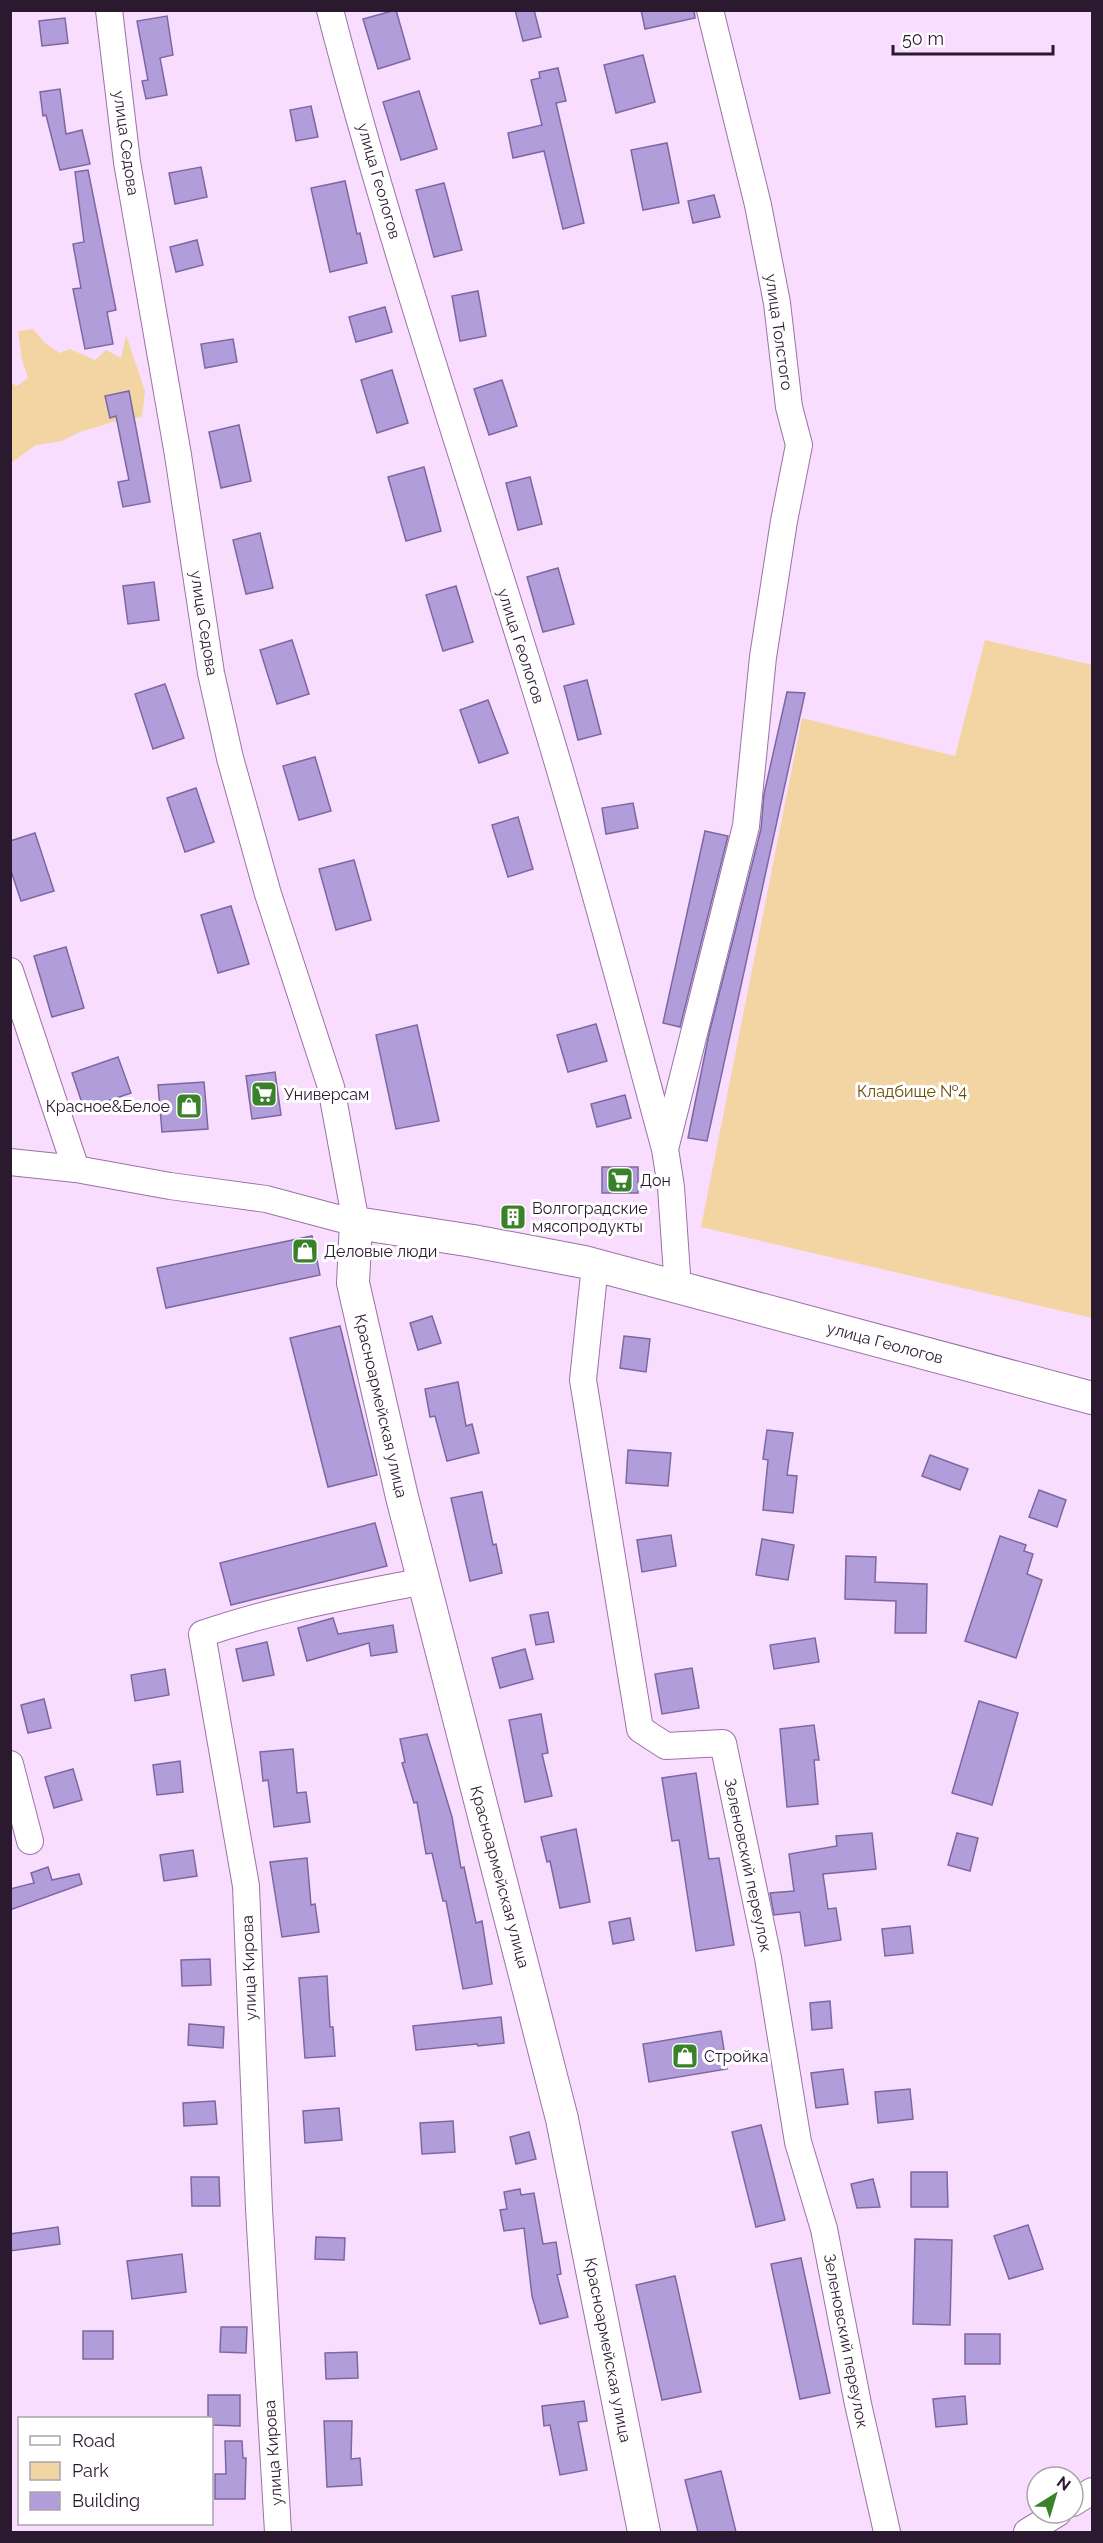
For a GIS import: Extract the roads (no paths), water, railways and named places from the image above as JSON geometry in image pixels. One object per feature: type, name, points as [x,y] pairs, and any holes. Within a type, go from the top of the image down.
[{"type":"street","name":"улица Седова","points":[[109,10],[127,162],[178,455],[211,673],[230,758],[268,894],[331,1086],[356,1223]]},
{"type":"street","name":"улица Геологов","points":[[330,10],[461,458],[547,729],[604,925],[665,1149],[671,1187],[678,1288]]},
{"type":"street","name":"улица Толстого","points":[[665,1149],[746,825],[763,657],[784,521],[799,445],[789,407],[777,303],[758,205],[710,10]]},
{"type":"street","points":[[10,971],[76,1169]]},
{"type":"street","points":[[10,1162],[76,1169],[170,1186],[266,1199],[356,1223]]},
{"type":"street","name":"улица Геологов","points":[[356,1223],[473,1241],[595,1265],[1092,1398]]},
{"type":"street","name":"Красноармейская улица","points":[[356,1223],[353,1283],[402,1497],[562,2119],[644,2532]]},
{"type":"street","name":"Зеленовский переулок","points":[[595,1265],[583,1380],[640,1729],[666,1746],[723,1743],[768,1958],[798,2142],[824,2229],[858,2404],[887,2532]]},
{"type":"street","name":"улица Кирова","points":[[278,2532],[259,2209],[246,1886],[202,1634],[230,1624],[319,1602],[424,1581]]},
{"type":"street","points":[[10,1764],[30,1841]]},
{"type":"place","name":"Универсам","points":[[264,1094]]},
{"type":"place","name":"Красное&Белое","points":[[189,1106]]},
{"type":"place","name":"Дон","points":[[620,1180]]},
{"type":"place","name":"Волгоградские мясопродукты","points":[[513,1217]]},
{"type":"place","name":"Деловые люди","points":[[305,1251]]},
{"type":"place","name":"Стройка","points":[[685,2056]]},
{"type":"park label","name":"Кладбище №4","points":[[912,1091]]}]
